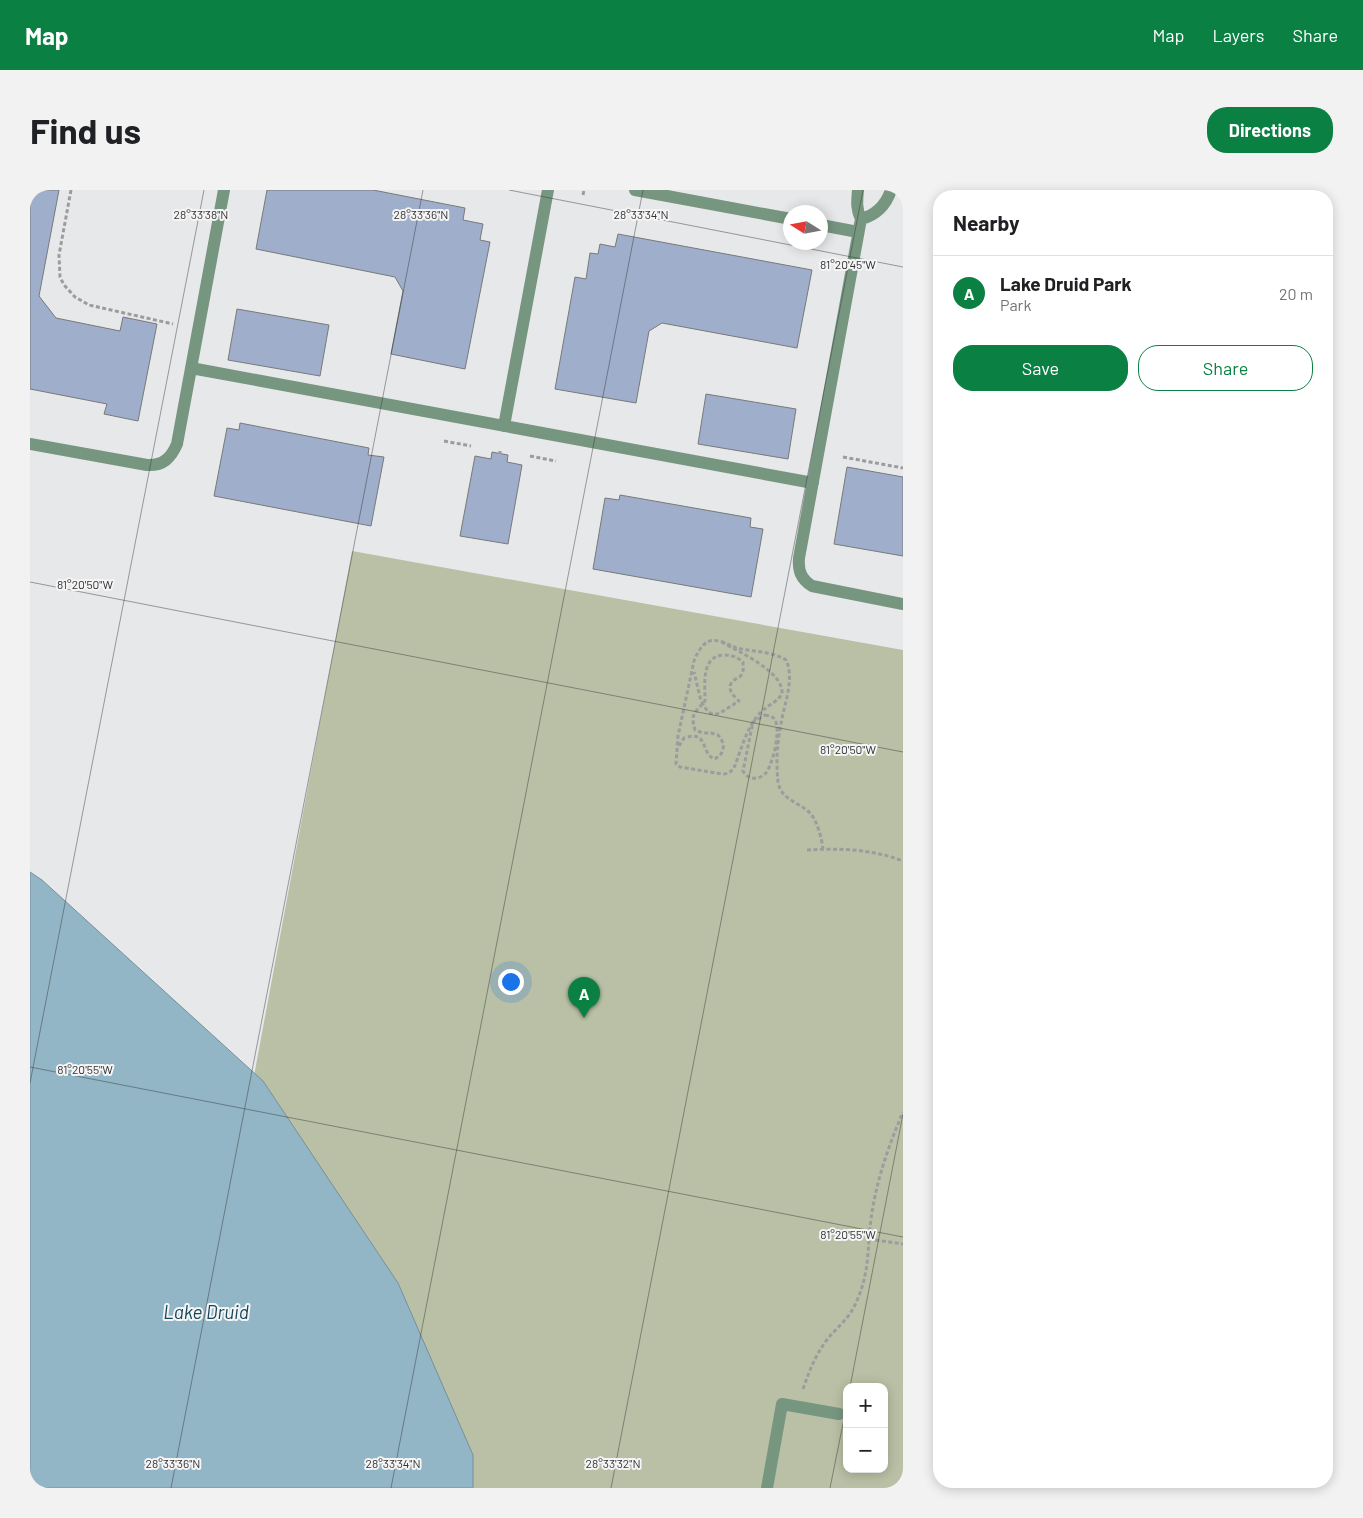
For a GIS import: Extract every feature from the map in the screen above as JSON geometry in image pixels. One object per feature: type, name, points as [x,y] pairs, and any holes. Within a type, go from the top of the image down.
[{"type":"lane","points":[[30,444],[147,465],[155,465],[169,459],[177,444],[224,190]]},
{"type":"lane","points":[[504,426],[548,190]]},
{"type":"lane","points":[[634,190],[783,218]]},
{"type":"lane","points":[[858,190],[857,209],[861,218],[799,558],[800,572],[802,578],[817,588],[903,604]]},
{"type":"lane","points":[[861,218],[871,215],[881,208],[891,190]]},
{"type":"lane","points":[[828,226],[858,232]]},
{"type":"lane","points":[[192,368],[813,483]]},
{"type":"lane","points":[[767,1488],[782,1404],[839,1414]]},
{"type":"path","points":[[71,190],[59,255],[60,277],[64,285],[76,297],[89,305],[173,324]]},
{"type":"path","points":[[583,195],[584,190]]},
{"type":"path","points":[[444,441],[471,446]]},
{"type":"path","points":[[530,456],[556,461]]},
{"type":"path","points":[[843,457],[903,468]]},
{"type":"path","points":[[722,642],[751,658],[772,674],[781,686],[782,694],[776,702],[762,711],[754,722],[734,768],[727,774],[680,767],[676,764],[678,736],[694,661],[707,642],[722,642],[738,648],[780,656],[786,660],[790,668],[777,763],[779,785],[785,797],[812,814],[821,837],[823,849]]},
{"type":"path","points":[[677,752],[684,738],[693,736],[702,740],[710,758],[720,757],[723,753],[723,741],[718,734],[703,733],[695,730],[692,718],[695,711],[702,704],[705,701],[708,662],[718,656],[726,655],[743,662],[744,669],[741,676],[732,681],[730,686],[732,695],[739,700],[738,703],[717,714],[709,713],[702,704],[694,672],[694,661]]},
{"type":"path","points":[[765,715],[771,716],[775,719],[777,726],[777,738],[773,757],[765,774],[758,778],[751,778],[743,772],[754,722],[765,715]]},
{"type":"path","points":[[773,757],[778,773]]},
{"type":"path","points":[[807,850],[872,852],[903,861]]},
{"type":"path","points":[[800,1407],[808,1374],[818,1353],[846,1319],[862,1288],[878,1183],[903,1112]]},
{"type":"path","points":[[869,1239],[903,1244]]},
{"type":"green space","points":[[352,551],[903,650],[903,1488],[177,1488]]},
{"type":"water","name":"Lake Druid","points":[[30,872],[42,880],[263,1081],[398,1283],[473,1455],[473,1488],[30,1488]]},
{"type":"building","points":[[30,190],[59,190],[39,296],[56,318],[120,331],[123,317],[157,324],[138,421],[104,414],[107,404],[30,389]]},
{"type":"building","points":[[267,190],[373,190],[465,208],[463,220],[483,224],[480,240],[490,242],[465,369],[391,354],[403,291],[395,277],[256,249]]},
{"type":"building","points":[[618,234],[812,270],[797,348],[662,323],[649,331],[636,403],[555,389],[575,277],[586,279],[590,253],[598,254],[600,244],[615,247]]},
{"type":"building","points":[[237,309],[329,325],[320,376],[228,360]]},
{"type":"building","points":[[706,394],[796,409],[788,459],[698,444]]},
{"type":"building","points":[[240,423],[369,448],[368,455],[384,457],[371,526],[214,496],[227,428],[239,430]]},
{"type":"building","points":[[492,452],[508,455],[507,462],[522,465],[508,544],[460,536],[475,456],[491,459]]},
{"type":"building","points":[[847,467],[903,477],[903,556],[834,544]]},
{"type":"building","points":[[620,495],[751,518],[750,527],[763,529],[751,597],[593,569],[605,498],[619,500]]},
{"type":"place","name":"Lake Druid Park","points":[[584,1018]]}]
